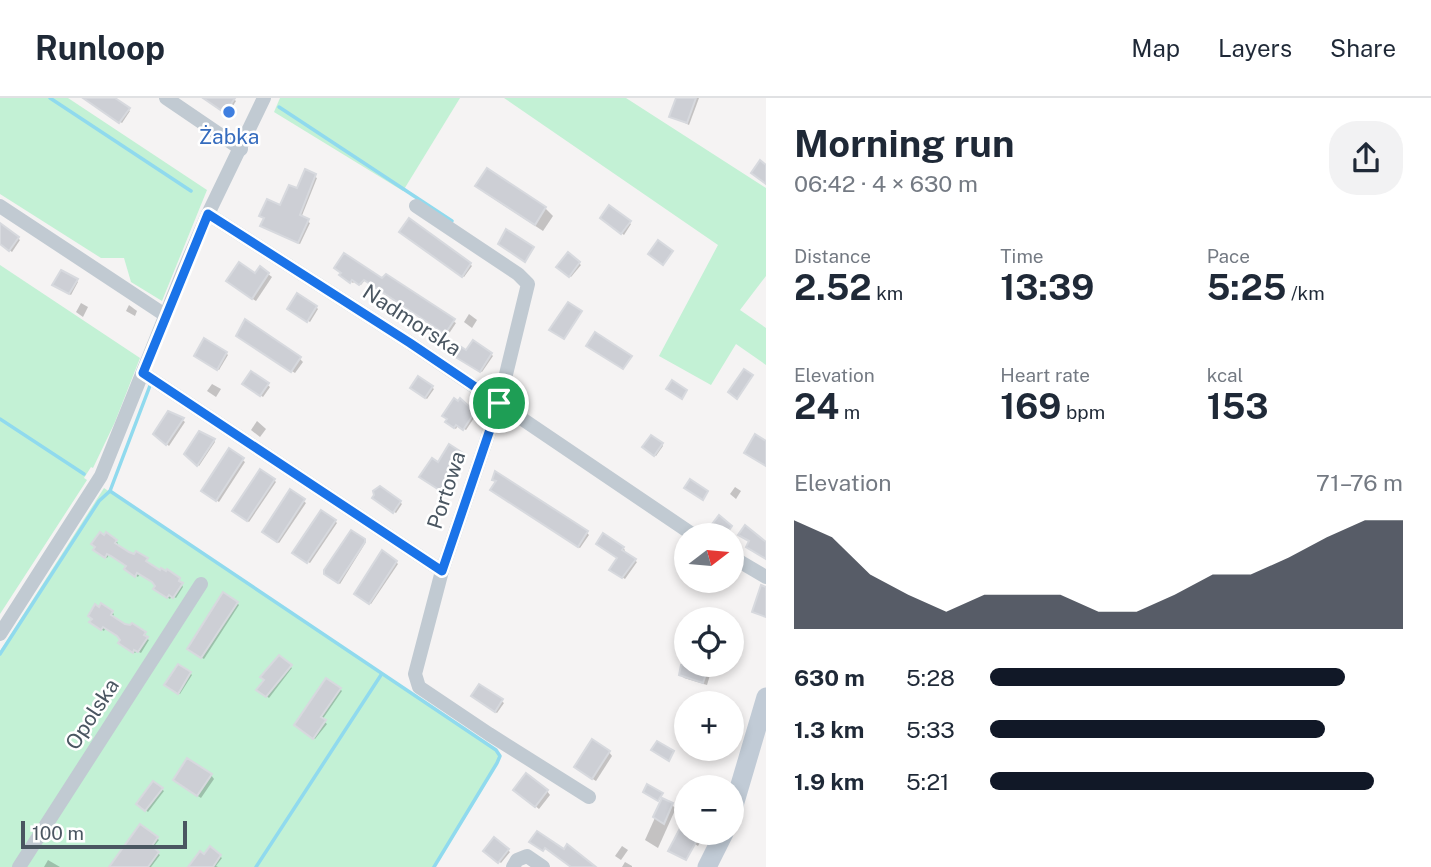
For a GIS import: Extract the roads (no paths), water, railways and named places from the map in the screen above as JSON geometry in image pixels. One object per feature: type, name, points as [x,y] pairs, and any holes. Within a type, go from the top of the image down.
[{"type":"main road","points":[[743,775],[766,697]]},
{"type":"main road","points":[[707,867],[718,845]]},
{"type":"street","points":[[166,98],[241,149]]},
{"type":"street","points":[[0,634],[101,476],[208,214],[264,98]]},
{"type":"street","points":[[0,206],[165,315]]},
{"type":"street","name":"Portowa","points":[[416,206],[518,274],[528,284],[499,403],[442,571],[415,674],[419,687],[589,797]]},
{"type":"street","name":"Nadmorska","points":[[208,214],[410,343],[676,523]]},
{"type":"street","points":[[143,373],[442,571]]},
{"type":"street","points":[[744,564],[766,577]]},
{"type":"street","name":"Opolska","points":[[19,867],[201,584]]},
{"type":"street","points":[[513,867],[517,860],[527,856],[543,867]]},
{"type":"waterway","points":[[50,98],[191,191]]},
{"type":"waterway","points":[[279,107],[452,221]]},
{"type":"waterway","points":[[0,654],[99,501],[110,491],[151,383]]},
{"type":"waterway","points":[[0,419],[84,474]]},
{"type":"waterway","points":[[110,491],[496,750],[500,756],[497,763],[434,867]]},
{"type":"waterway","points":[[256,867],[381,675]]},
{"type":"place","name":"Żabka","points":[[229,112]]}]
